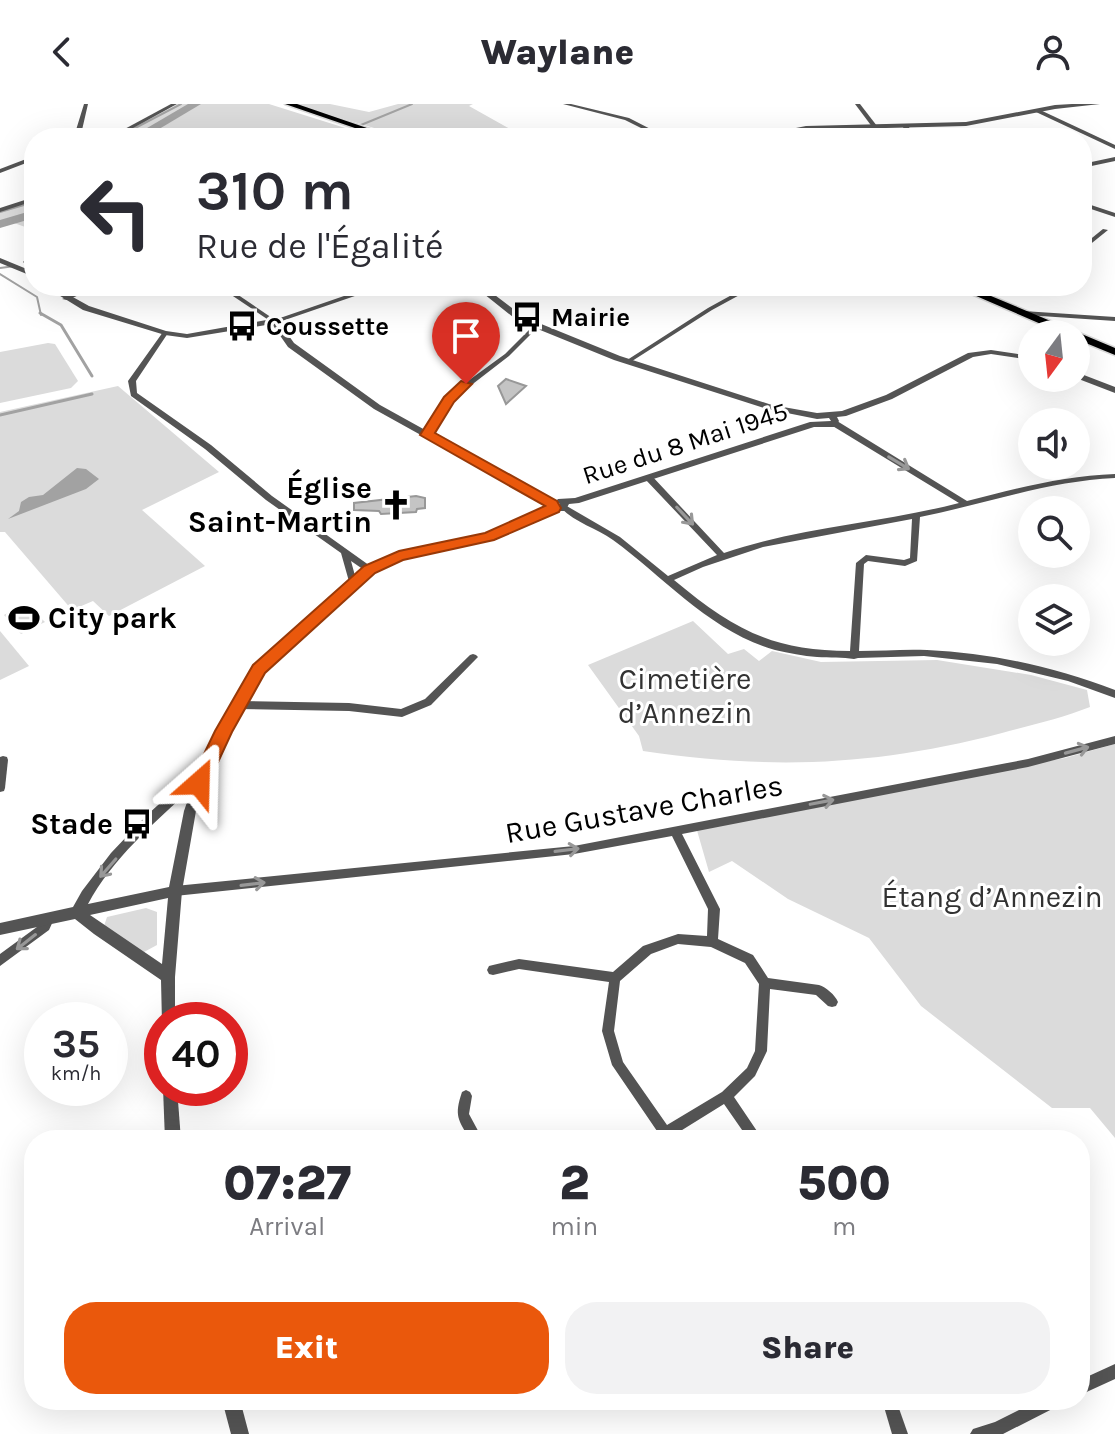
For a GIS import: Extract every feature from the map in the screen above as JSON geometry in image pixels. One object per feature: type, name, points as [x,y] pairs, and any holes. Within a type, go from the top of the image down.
[{"type":"main road","points":[[279,104],[360,128]]},
{"type":"main road","points":[[289,104],[335,120]]},
{"type":"main road","points":[[983,296],[1042,320]]},
{"type":"main road","points":[[1090,341],[1115,352]]},
{"type":"street","points":[[80,128],[86,104]]},
{"type":"street","points":[[130,128],[175,104]]},
{"type":"street","points":[[565,104],[627,119],[645,128]]},
{"type":"street","points":[[857,104],[875,127]]},
{"type":"street","points":[[845,128],[980,123],[1038,111],[1097,104]]},
{"type":"street","points":[[1038,111],[1071,128]]},
{"type":"street","points":[[1092,139],[1115,147]]},
{"type":"street","points":[[1092,164],[1115,159]]},
{"type":"street","points":[[0,171],[24,162]]},
{"type":"street","points":[[0,210],[24,202]]},
{"type":"street","points":[[1092,207],[1115,215]]},
{"type":"street","points":[[1094,239],[1105,230]]},
{"type":"street","points":[[0,260],[24,271]]},
{"type":"street","points":[[61,296],[165,333],[208,334],[275,322],[351,296]]},
{"type":"street","points":[[65,299],[73,296]]},
{"type":"street","points":[[236,296],[275,322],[291,345],[377,407],[613,536],[724,622],[760,642],[801,652],[854,656],[925,653],[990,660],[1112,691]]},
{"type":"street","points":[[490,296],[509,312],[536,326],[627,362],[817,419],[827,425],[971,355],[991,352],[1018,356]]},
{"type":"street","points":[[627,362],[734,296]]},
{"type":"street","points":[[1026,313],[1115,319]]},
{"type":"street","points":[[427,435],[449,399],[507,355],[536,326]]},
{"type":"street","points":[[165,333],[132,381],[134,394],[208,447],[366,572]]},
{"type":"street","points":[[1090,380],[1115,390]]},
{"type":"street","name":"Rue du 8 Mai 1945","points":[[204,770],[259,669],[366,572],[399,556],[489,537],[559,506],[817,419]]},
{"type":"street","points":[[833,420],[965,503]]},
{"type":"street","points":[[669,579],[722,556],[815,531],[916,515],[1062,478],[1115,476]]},
{"type":"street","points":[[648,477],[722,556]]},
{"type":"street","points":[[854,656],[860,563],[866,558],[905,563],[914,559],[916,515]]},
{"type":"street","points":[[345,554],[353,583]]},
{"type":"street","points":[[350,567],[366,572]]},
{"type":"street","points":[[237,705],[349,707],[402,713],[428,702],[473,657]]},
{"type":"street","name":"Rue Gustave Charles","points":[[175,891],[574,850],[1028,763],[1115,740]]},
{"type":"street","points":[[0,788],[3,760]]},
{"type":"street","points":[[168,1002],[175,891],[190,811],[204,770]]},
{"type":"street","points":[[77,912],[89,890],[143,828],[204,770]]},
{"type":"street","points":[[675,831],[714,909],[712,942]]},
{"type":"street","points":[[0,929],[175,891]]},
{"type":"street","points":[[77,912],[107,937],[148,961],[168,977]]},
{"type":"street","points":[[0,961],[45,927],[48,919]]},
{"type":"street","points":[[664,1130],[618,1065],[608,1031],[615,978],[647,950],[678,939],[712,942],[749,959],[765,983],[761,1051],[751,1072],[726,1096],[668,1130]]},
{"type":"street","points":[[148,961],[170,947]]},
{"type":"street","points":[[493,970],[519,964],[615,978]]},
{"type":"street","points":[[765,983],[819,990],[832,1002]]},
{"type":"street","points":[[466,1096],[463,1115],[471,1130]]},
{"type":"street","points":[[726,1096],[750,1130]]},
{"type":"street","points":[[171,1106],[172,1130]]},
{"type":"street","points":[[1090,1383],[1115,1371]]},
{"type":"street","points":[[237,1410],[240,1434]]},
{"type":"street","points":[[892,1410],[900,1434]]},
{"type":"street","points":[[978,1434],[997,1429],[1035,1410]]},
{"type":"green space","points":[[178,104],[269,104],[345,128],[132,128]]},
{"type":"green space","points":[[295,104],[330,104],[369,112],[398,104],[473,104],[469,106],[508,128],[374,128]]},
{"type":"green space","points":[[24,203],[24,227],[11,222],[0,225],[0,211]]},
{"type":"green space","points":[[55,344],[78,381],[71,388],[0,403],[0,352]]},
{"type":"green space","points":[[118,386],[219,472],[142,510],[205,566],[109,616],[93,601],[72,610],[5,532],[0,532],[0,412]]},
{"type":"green space","name":"City park","points":[[25,603],[45,622],[21,634],[4,615]]},
{"type":"green space","name":"Cimetière d’Annezin","points":[[693,621],[728,654],[744,649],[759,661],[772,651],[821,662],[937,660],[1031,675],[1087,690],[1090,707],[955,744],[867,758],[823,762],[736,761],[643,751],[639,736],[588,665]]},
{"type":"green space","points":[[0,631],[29,666],[0,680]]},
{"type":"green space","name":"Étang d’Annezin","points":[[1115,744],[1115,1138],[1090,1108],[1052,1108],[921,1006],[869,938],[788,899],[732,861],[709,872],[696,827],[1065,758]]},
{"type":"green space","points":[[146,908],[157,912],[157,945],[144,952],[103,929],[107,917]]},
{"type":"shaded area","points":[[77,468],[86,469],[99,479],[86,489],[8,519],[19,511],[21,502],[43,495]]},
{"type":"building","points":[[458,328],[491,348],[485,354],[475,354],[443,335]]},
{"type":"building","points":[[506,379],[526,386],[506,404],[498,386]]},
{"type":"building","name":"Église Saint-Martin","points":[[416,496],[425,498],[425,508],[416,512],[381,514],[379,511],[354,510],[354,503]]},
{"type":"waterway","points":[[135,128],[181,104]]},
{"type":"waterway","points":[[154,128],[196,104]]},
{"type":"waterway","points":[[361,125],[412,104]]},
{"type":"waterway","points":[[0,212],[24,205]]},
{"type":"waterway","points":[[0,224],[24,217]]},
{"type":"waterway","points":[[0,268],[15,266]]},
{"type":"waterway","points":[[0,274],[24,289]]},
{"type":"waterway","points":[[35,296],[41,313]]},
{"type":"waterway","points":[[41,313],[61,325],[92,376]]},
{"type":"waterway","points":[[0,415],[92,394]]},
{"type":"place","name":"Mairie","points":[[527,317]]},
{"type":"place","name":"Coussette","points":[[242,326]]},
{"type":"place","name":"Église Saint-Martin","points":[[396,505]]},
{"type":"place","name":"City park","points":[[24,618]]},
{"type":"place","name":"Stade","points":[[137,824]]},
{"type":"route","points":[[199,783],[223,731],[259,669],[370,570],[399,556],[489,537],[553,508],[552,504],[427,435],[449,399],[466,384]]}]
